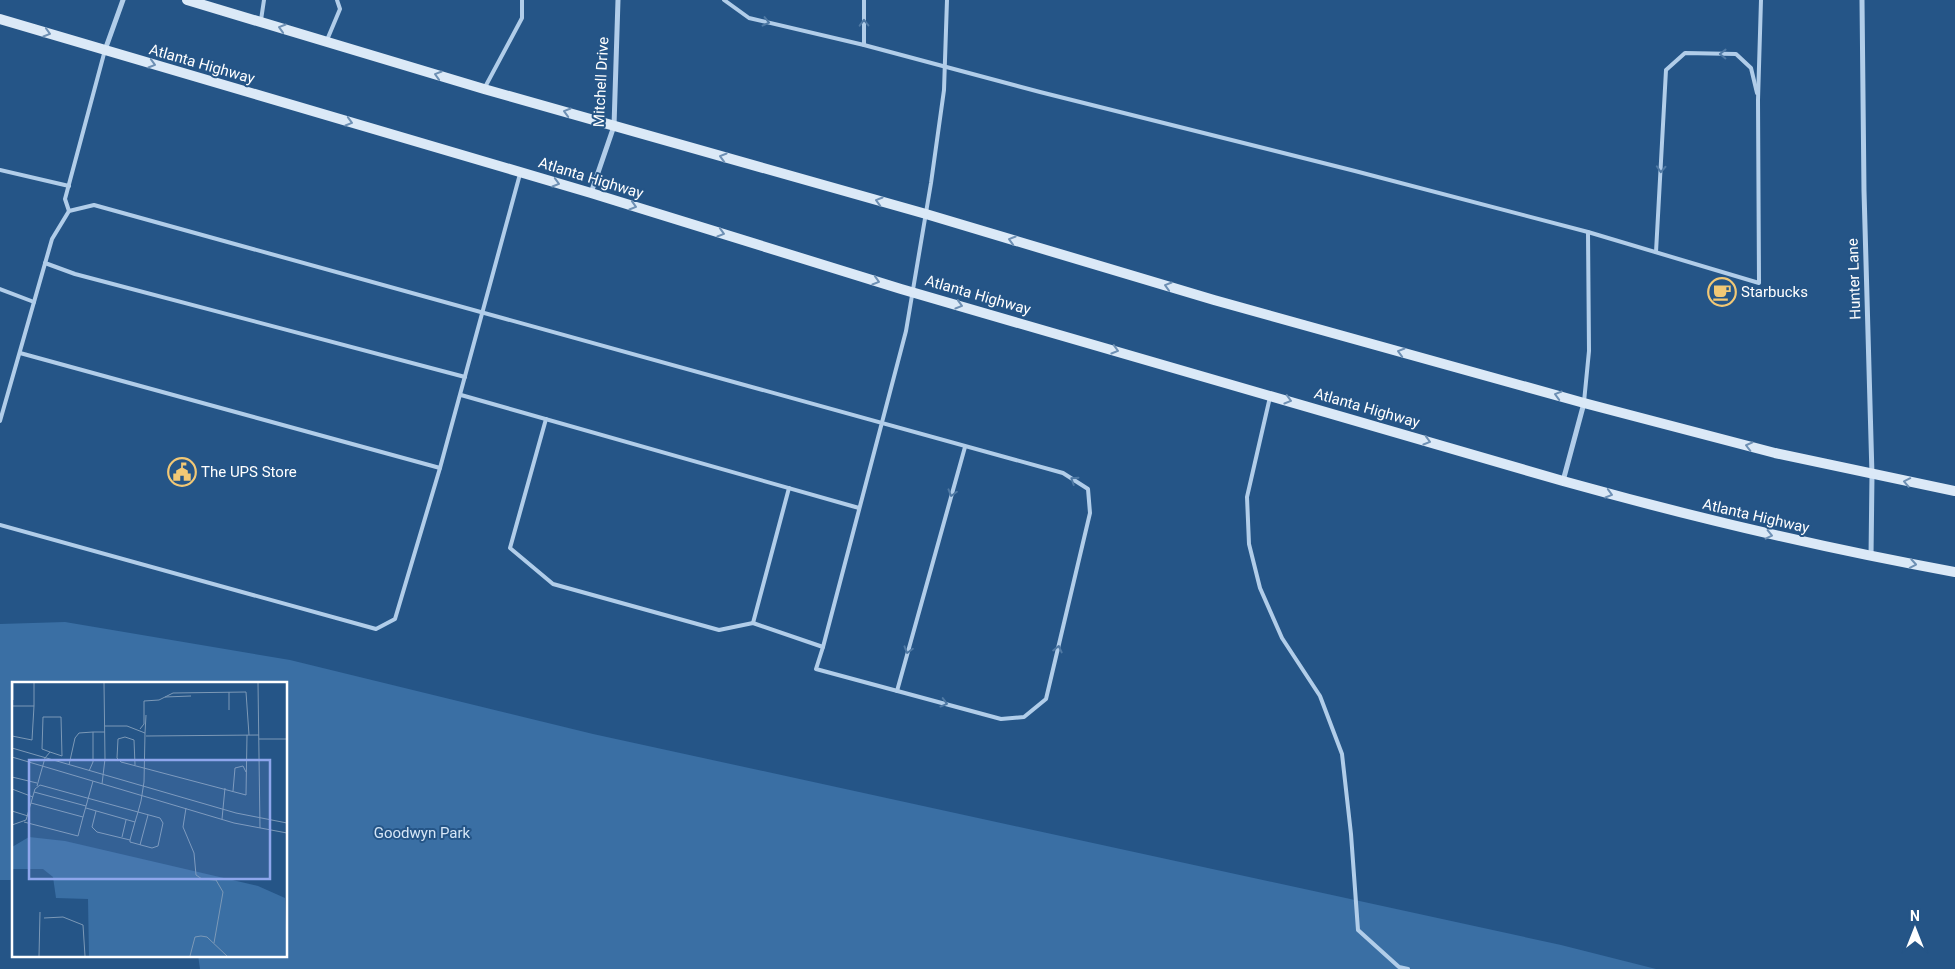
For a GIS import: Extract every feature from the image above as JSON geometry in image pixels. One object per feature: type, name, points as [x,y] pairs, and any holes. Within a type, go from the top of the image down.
[{"type":"main road","points":[[187,0],[614,126],[926,214],[1214,300],[1584,403],[1756,448],[1872,475],[1955,491]]},
{"type":"main road","name":"Atlanta Highway","points":[[0,19],[591,193],[912,292],[1562,481],[1664,509],[1768,534],[1871,557],[1955,572]]},
{"type":"street","points":[[105,50],[123,0]]},
{"type":"street","name":"Mitchell Drive","points":[[591,193],[614,126],[618,0]]},
{"type":"street","name":"Hunter Lane","points":[[1862,0],[1864,191],[1872,475],[1871,557]]},
{"type":"street","points":[[1562,481],[1584,403]]},
{"type":"lane","points":[[260,22],[264,0]]},
{"type":"lane","points":[[326,42],[340,10],[338,0]]},
{"type":"lane","points":[[484,88],[522,18],[522,0]]},
{"type":"lane","points":[[724,0],[749,18],[864,45],[1588,232],[1760,283],[1758,100],[1761,0]]},
{"type":"lane","points":[[864,0],[864,45]]},
{"type":"lane","points":[[0,421],[52,239],[69,212],[94,205],[881,424],[1063,473],[1088,489],[1090,513],[1046,699],[1024,717],[1001,719],[816,669],[881,424],[906,332],[943,99],[946,67],[947,0]]},
{"type":"lane","points":[[69,212],[65,199],[105,50]]},
{"type":"lane","points":[[1656,252],[1666,70],[1685,54],[1736,54],[1751,68],[1758,100]]},
{"type":"lane","points":[[0,170],[69,186]]},
{"type":"lane","points":[[0,525],[376,629],[395,619],[440,468],[520,172]]},
{"type":"lane","points":[[1584,403],[1588,351],[1588,232]]},
{"type":"lane","points":[[45,263],[84,277],[465,377]]},
{"type":"lane","points":[[0,289],[34,302]]},
{"type":"lane","points":[[20,353],[440,468]]},
{"type":"lane","points":[[460,395],[859,508]]},
{"type":"lane","points":[[1270,395],[1247,497],[1249,544],[1260,588],[1278,630],[1320,696],[1342,754],[1358,930],[1399,968],[1408,969]]},
{"type":"lane","points":[[546,419],[510,548],[553,584],[719,630],[753,623],[822,646]]},
{"type":"lane","points":[[897,691],[965,446]]},
{"type":"lane","points":[[753,623],[790,488]]},
{"type":"green space","name":"Goodwyn Park","points":[[65,622],[290,660],[593,734],[1561,945],[1656,969],[200,969],[198,956],[288,956],[288,682],[12,682],[12,880],[0,880],[0,624]]},
{"type":"place","name":"Starbucks","points":[[1722,292]]},
{"type":"place","name":"The UPS Store","points":[[182,472]]}]
